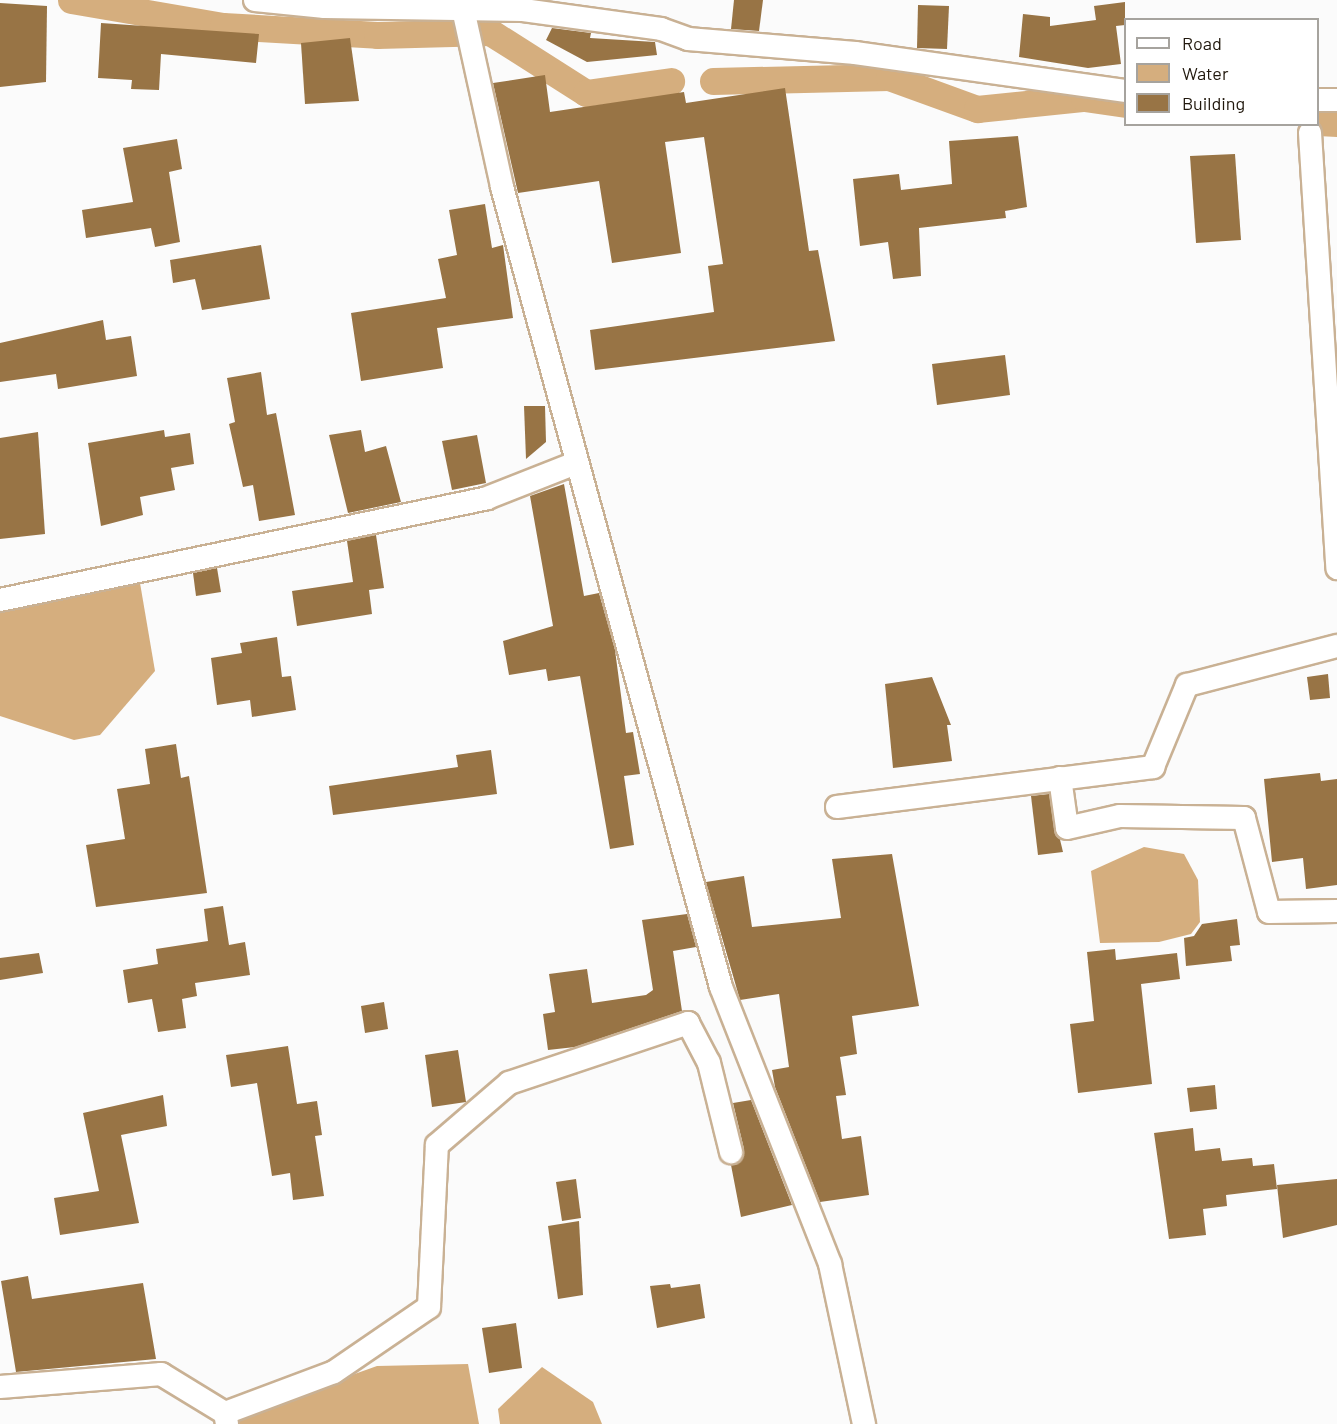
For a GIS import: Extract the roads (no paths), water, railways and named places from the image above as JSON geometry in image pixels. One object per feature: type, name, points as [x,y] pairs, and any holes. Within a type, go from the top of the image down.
[{"type":"street","points":[[255,0],[463,9],[525,5],[661,29],[688,39],[855,53],[1124,91]]},
{"type":"street","points":[[463,9],[502,187],[721,987],[830,1264],[864,1424]]},
{"type":"street","points":[[1319,100],[1337,100]]},
{"type":"street","points":[[1310,134],[1337,568]]},
{"type":"street","points":[[0,600],[487,498],[576,463]]},
{"type":"street","points":[[837,807],[1153,767],[1187,685],[1337,646]]},
{"type":"street","points":[[1060,778],[1067,828],[1120,816],[1244,818],[1269,912],[1337,911]]},
{"type":"street","points":[[0,1387],[161,1374],[226,1418],[334,1372],[429,1307],[437,1145],[509,1083],[688,1023],[709,1063],[730,1152]]},
{"type":"water","points":[[140,583],[155,671],[100,735],[74,740],[0,716],[0,611]]},
{"type":"water","points":[[1144,847],[1184,854],[1198,880],[1200,922],[1191,934],[1159,942],[1100,943],[1091,871]]},
{"type":"water","points":[[468,1364],[479,1424],[240,1424],[240,1415],[377,1366]]},
{"type":"water","points":[[542,1367],[593,1402],[602,1424],[500,1424],[498,1409]]},
{"type":"waterway","points":[[71,0],[223,26],[377,35],[490,32],[586,93],[671,81]]},
{"type":"waterway","points":[[713,81],[889,77],[977,109],[1084,98],[1124,104]]},
{"type":"waterway","points":[[1319,122],[1337,123]]}]
